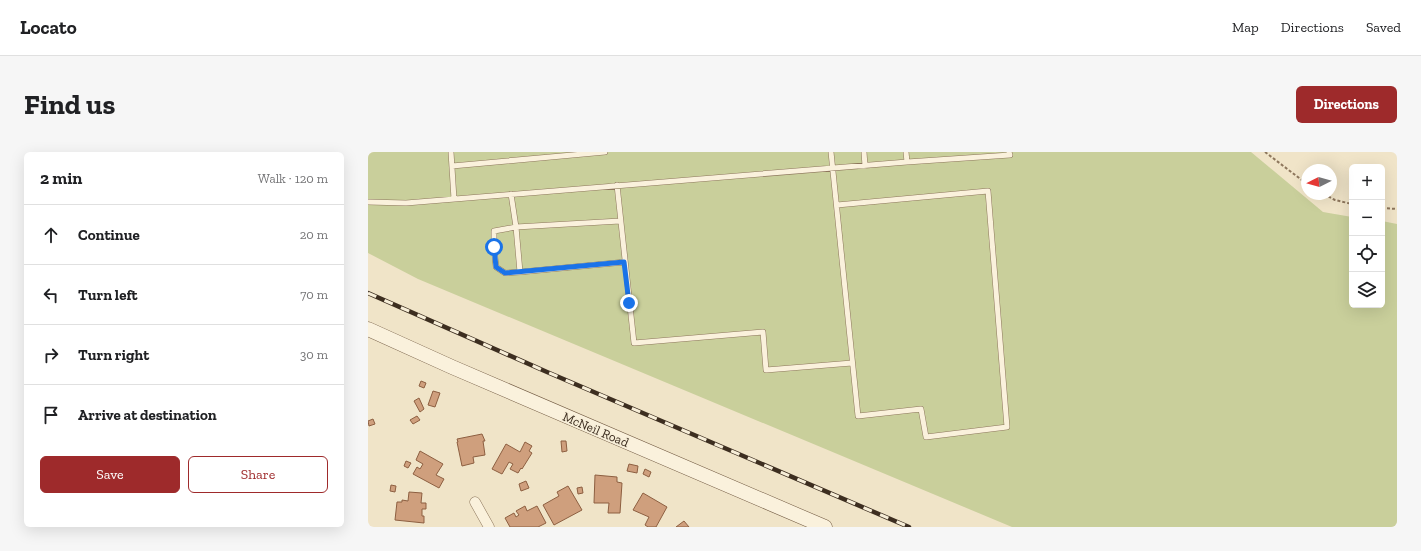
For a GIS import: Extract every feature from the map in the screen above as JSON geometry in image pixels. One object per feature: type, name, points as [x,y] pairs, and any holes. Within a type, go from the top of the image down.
[{"type":"main road","name":"McNeil Road","points":[[368,329],[452,367],[825,527]]},
{"type":"street","points":[[475,502],[489,527]]},
{"type":"lane","points":[[451,152],[454,199]]},
{"type":"lane","points":[[452,166],[605,152]]},
{"type":"lane","points":[[831,152],[833,168],[836,205],[852,363],[858,416],[921,409],[926,437],[1007,428],[988,191],[836,205]]},
{"type":"lane","points":[[864,152],[865,166]]},
{"type":"lane","points":[[906,152],[907,162]]},
{"type":"lane","points":[[368,202],[406,203],[617,185],[1010,155],[1009,152]]},
{"type":"lane","points":[[617,185],[624,262],[634,342],[763,332],[766,370],[852,363]]},
{"type":"lane","points":[[511,194],[520,272]]},
{"type":"lane","points":[[620,221],[516,227],[494,231],[494,247],[496,267],[505,273],[624,262]]},
{"type":"path","points":[[1265,152],[1301,179]]},
{"type":"path","points":[[1335,200],[1349,203]]},
{"type":"path","points":[[1385,208],[1397,209]]},
{"type":"green space","points":[[368,152],[1251,152],[1301,194],[1301,200],[1309,200],[1323,212],[1349,216],[1349,308],[1385,308],[1385,222],[1397,224],[1397,527],[1012,527],[418,279],[368,253]]},
{"type":"building","points":[[421,381],[426,383],[424,388],[419,386]]},
{"type":"building","points":[[433,391],[440,393],[435,407],[428,405]]},
{"type":"building","points":[[419,398],[424,409],[420,412],[414,401]]},
{"type":"building","points":[[417,416],[420,420],[413,424],[410,420]]},
{"type":"building","points":[[373,419],[375,424],[369,426],[368,421]]},
{"type":"building","points":[[482,434],[485,441],[483,441],[485,455],[473,457],[474,463],[462,466],[457,439]]},
{"type":"building","points":[[561,441],[566,441],[567,451],[562,452]]},
{"type":"building","points":[[525,442],[532,446],[529,451],[532,453],[518,473],[510,469],[513,464],[509,462],[502,474],[492,469],[506,444],[520,452]]},
{"type":"building","points":[[420,451],[443,464],[436,475],[444,479],[439,488],[413,474],[417,467],[420,469],[423,464],[416,460]]},
{"type":"building","points":[[406,461],[411,463],[408,468],[404,466]]},
{"type":"building","points":[[629,464],[638,466],[637,473],[627,471]]},
{"type":"building","points":[[645,469],[651,472],[649,477],[643,474]]},
{"type":"building","points":[[595,475],[617,477],[617,482],[622,483],[620,513],[608,513],[609,503],[594,503]]},
{"type":"building","points":[[526,481],[529,488],[521,491],[519,484]]},
{"type":"building","points":[[391,485],[396,486],[395,492],[390,491]]},
{"type":"building","points":[[568,486],[582,510],[554,525],[543,505],[559,496],[557,492]]},
{"type":"building","points":[[582,487],[583,493],[578,494],[577,488]]},
{"type":"building","points":[[409,492],[422,493],[421,503],[426,503],[426,509],[422,509],[424,523],[395,520],[397,502],[402,502],[402,500],[408,501]]},
{"type":"building","points":[[643,493],[667,507],[656,527],[648,527],[645,525],[649,517],[633,510]]},
{"type":"building","points":[[525,506],[527,511],[537,506],[546,523],[538,527],[510,527],[505,518],[514,513],[516,517],[519,515],[516,511]]},
{"type":"building","points":[[684,521],[689,527],[676,527]]},
{"type":"railway","points":[[368,293],[547,372],[909,527]]},
{"type":"route","points":[[494,247],[496,267],[505,273],[624,262],[629,303]]}]
